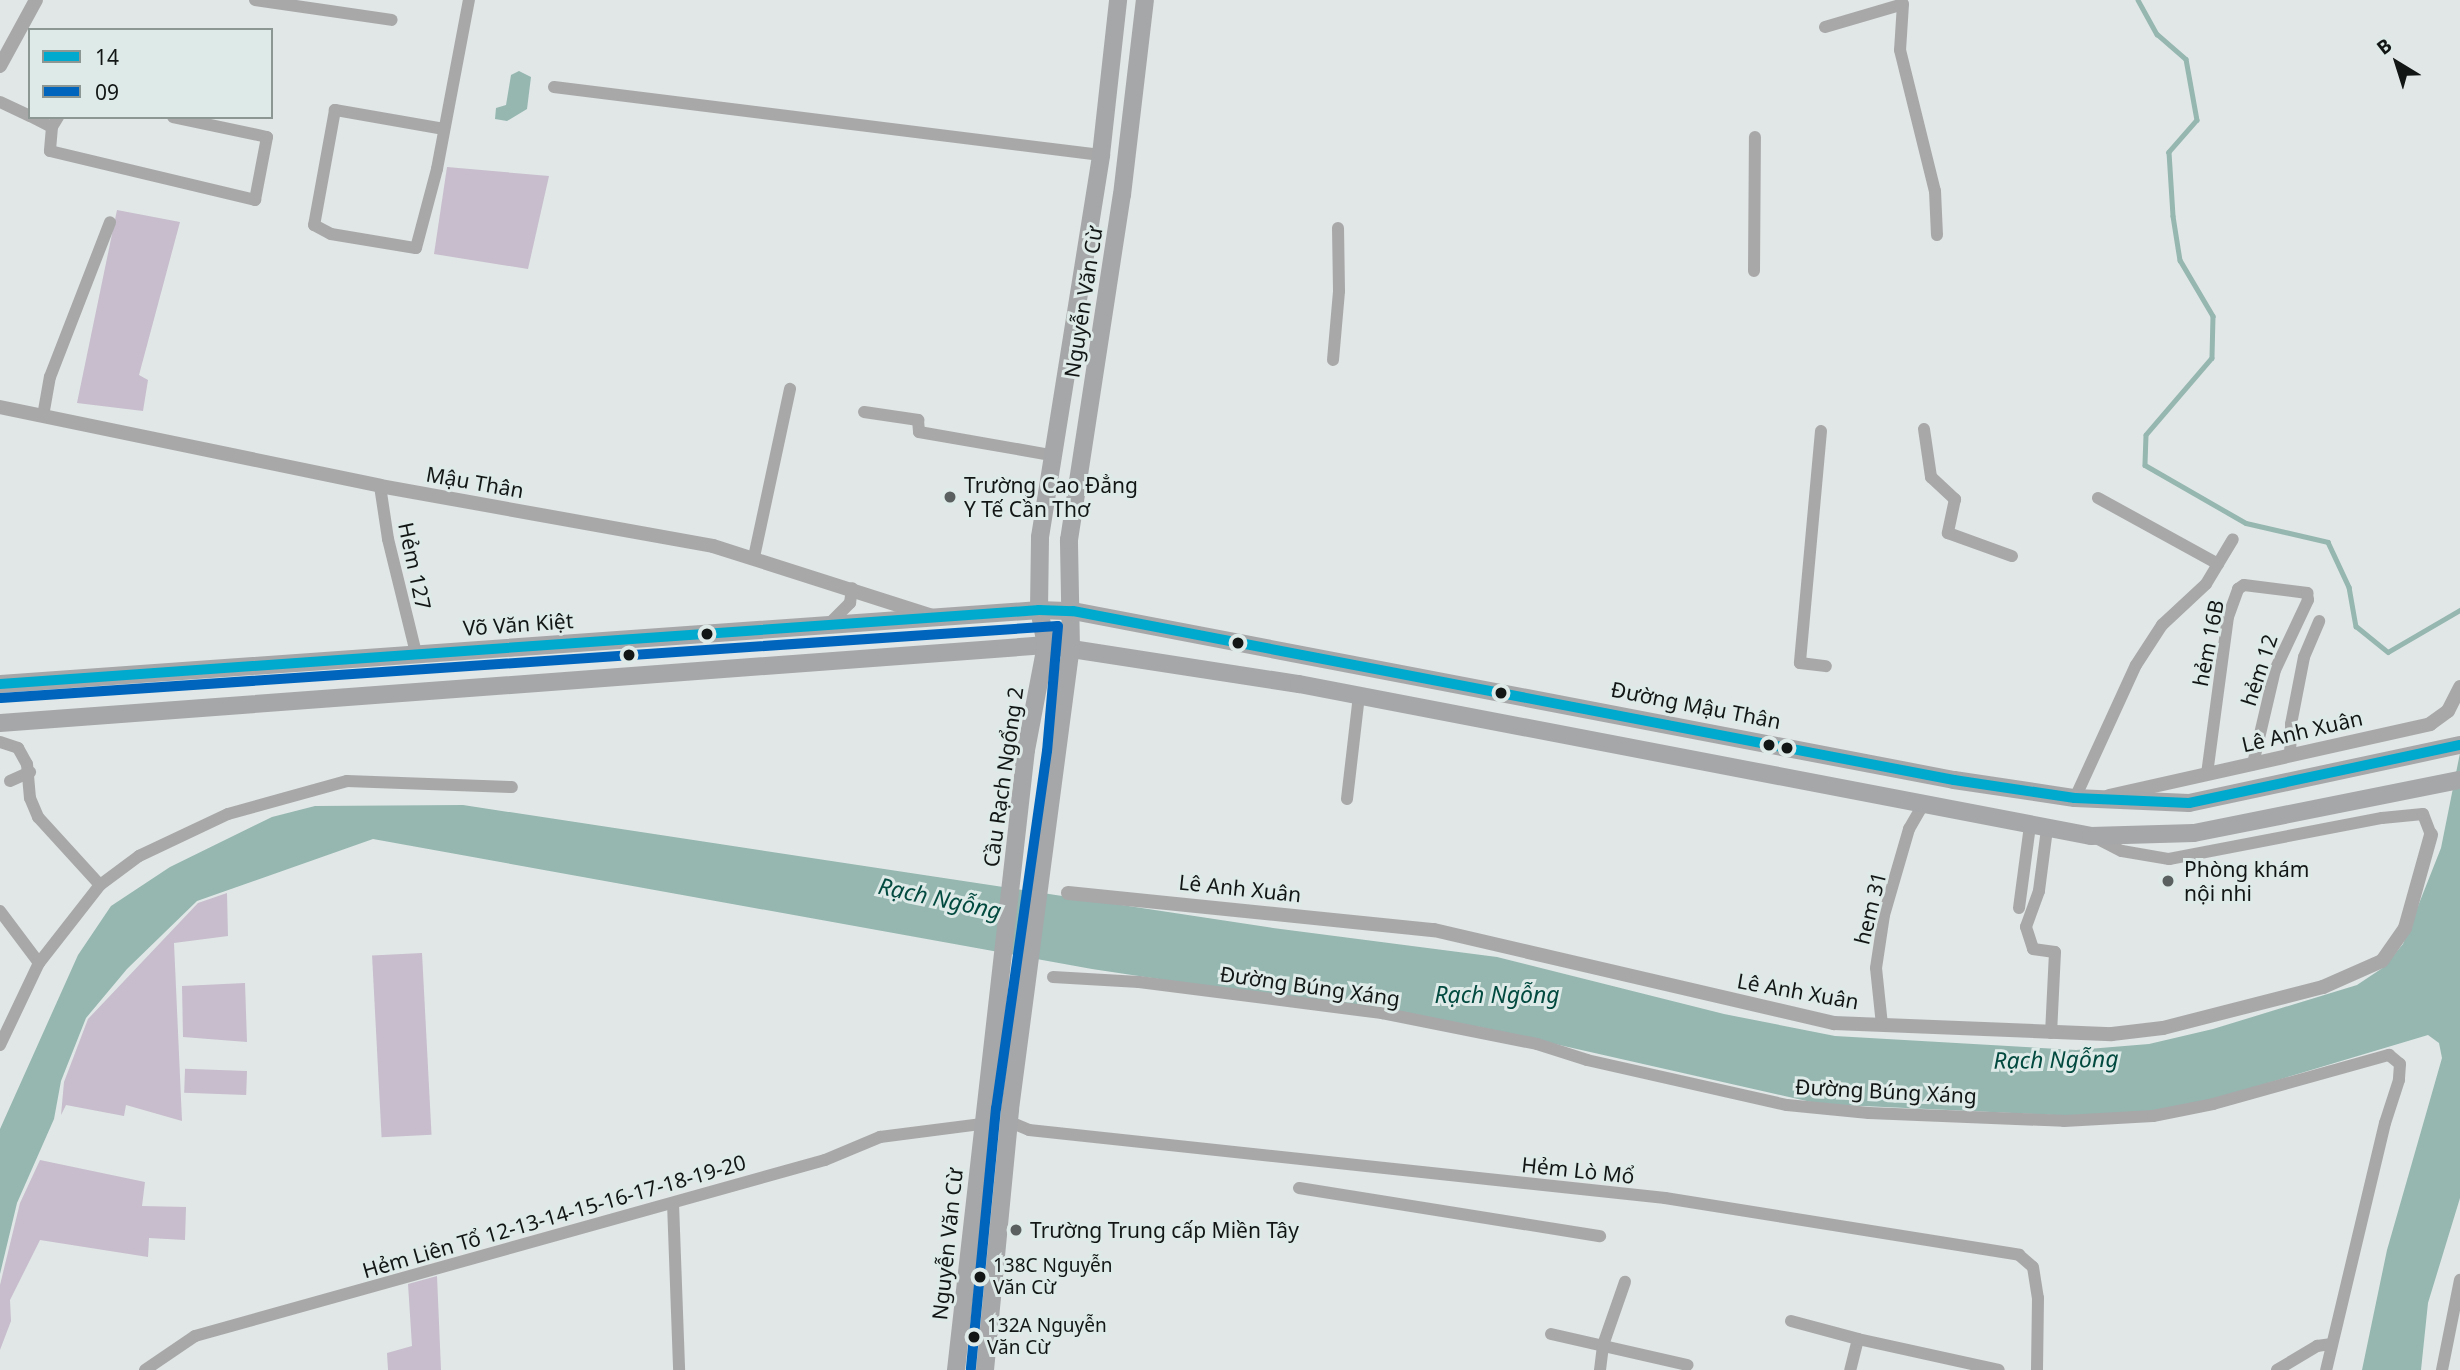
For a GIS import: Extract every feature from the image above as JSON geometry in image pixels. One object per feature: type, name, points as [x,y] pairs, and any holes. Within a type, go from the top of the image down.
[{"type":"main road","name":"Nguyễn Văn Cừ","points":[[1046,645],[1039,610],[1040,537],[1051,455],[1101,156],[1118,0]]},
{"type":"main road","name":"Nguyễn Văn Cừ","points":[[1072,648],[1069,540],[1122,195],[1145,0]]},
{"type":"main road","name":"Võ Văn Kiệt","points":[[0,684],[1039,610],[1073,611]]},
{"type":"main road","name":"Đường Mậu Thân","points":[[1073,611],[1954,780],[2075,799],[2189,803],[2460,745]]},
{"type":"main road","points":[[0,723],[1046,645],[1359,696],[2091,836],[2194,833],[2460,780]]},
{"type":"main road","name":"Cầu Rạch Ngổng 2","points":[[982,1124],[1026,750],[1046,645]]},
{"type":"main road","points":[[985,1370],[1009,1115],[1061,753],[1072,648]]},
{"type":"main road","points":[[1456,715],[1461,686]]},
{"type":"main road","name":"Nguyễn Văn Cừ","points":[[956,1370],[982,1124]]},
{"type":"street","points":[[0,66],[36,0]]},
{"type":"street","points":[[255,0],[392,20]]},
{"type":"street","points":[[444,129],[335,110],[314,225],[331,234],[416,248],[444,129],[469,0]]},
{"type":"street","points":[[1825,27],[1902,2],[1900,50],[1935,191],[1937,236]]},
{"type":"street","points":[[554,87],[1101,156]]},
{"type":"street","points":[[0,102],[28,116]]},
{"type":"street","points":[[55,122],[50,151],[255,200],[267,138],[182,119]]},
{"type":"street","points":[[1754,271],[1755,137]]},
{"type":"street","points":[[43,416],[50,377],[110,222]]},
{"type":"street","points":[[1333,360],[1339,291],[1338,228]]},
{"type":"street","points":[[754,557],[790,389]]},
{"type":"street","name":"Mậu Thân","points":[[0,407],[380,486],[713,545],[937,617]]},
{"type":"street","points":[[864,412],[918,420],[919,432],[1051,455]]},
{"type":"street","points":[[1924,429],[1931,477],[1955,499],[1948,533],[2011,556]]},
{"type":"street","points":[[1821,431],[1800,663],[1826,666]]},
{"type":"street","name":"Hẻm 127","points":[[380,486],[388,539],[416,653]]},
{"type":"street","points":[[2098,498],[2218,564]]},
{"type":"street","points":[[2075,799],[2136,665],[2162,625],[2206,584],[2233,539]]},
{"type":"street","name":"hẻm 16B","points":[[2207,774],[2228,617],[2238,589],[2244,585],[2308,593]]},
{"type":"street","points":[[827,625],[850,603],[852,588]]},
{"type":"street","name":"hẻm 12","points":[[2253,764],[2275,670],[2308,600],[2308,593]]},
{"type":"street","points":[[2290,756],[2304,657],[2319,621]]},
{"type":"street","name":"Lê Anh Xuân","points":[[2094,799],[2430,724],[2448,711],[2460,687]]},
{"type":"street","points":[[1347,799],[1359,696]]},
{"type":"street","points":[[0,742],[18,748],[30,772],[30,798],[38,817],[100,885]]},
{"type":"street","points":[[10,780],[30,772]]},
{"type":"street","points":[[0,1045],[39,963],[100,885],[139,856],[228,814],[347,781],[512,787]]},
{"type":"street","name":"hem 31","points":[[1882,1025],[1876,968],[1884,915],[1909,829],[1923,805]]},
{"type":"street","points":[[2091,836],[2122,851],[2169,859],[2423,814],[2431,835]]},
{"type":"street","points":[[2019,908],[2039,828]]},
{"type":"street","points":[[2039,828],[2039,891],[2026,927],[2033,949],[2060,952],[2051,1033]]},
{"type":"street","name":"Lê Anh Xuân","points":[[1068,893],[1434,930],[1534,950],[1719,999],[1834,1023],[2112,1034],[2163,1028],[2355,976],[2382,961],[2397,946],[2431,835]]},
{"type":"street","points":[[0,911],[39,963]]},
{"type":"street","name":"Đường Búng Xáng","points":[[1053,977],[1139,982],[1372,1011],[1537,1044],[1587,1060],[1787,1104],[1869,1113],[2064,1121],[2153,1116],[2389,1055],[2400,1064],[2399,1080],[2326,1370]]},
{"type":"street","name":"Hẻm Lò Mổ","points":[[1009,1115],[1029,1130],[1665,1198],[2019,1255],[2033,1267],[2038,1298],[2037,1370]]},
{"type":"street","name":"Hẻm Liên Tổ 12-13-14-15-16-17-18-19-20","points":[[145,1370],[195,1336],[825,1160],[880,1137],[982,1124]]},
{"type":"street","points":[[1299,1188],[1600,1236]]},
{"type":"street","points":[[673,1203],[679,1370]]},
{"type":"street","points":[[2442,1370],[2460,1280]]},
{"type":"street","points":[[1600,1370],[1603,1345],[1625,1282]]},
{"type":"street","points":[[1790,1321],[1999,1370]]},
{"type":"street","points":[[1551,1334],[1688,1365]]},
{"type":"street","points":[[1850,1370],[1858,1339]]},
{"type":"street","points":[[2277,1370],[2317,1346],[2332,1344]]},
{"type":"shaded area","points":[[447,167],[549,176],[528,269],[434,254]]},
{"type":"shaded area","points":[[117,210],[180,222],[139,375],[148,380],[143,411],[77,403]]},
{"type":"shaded area","points":[[227,893],[228,936],[174,943],[182,1121],[126,1105],[124,1116],[66,1105],[61,1115],[64,1082],[88,1019],[198,903]]},
{"type":"shaded area","points":[[422,953],[432,1135],[382,1137],[372,956]]},
{"type":"shaded area","points":[[245,983],[247,1042],[183,1037],[182,986]]},
{"type":"shaded area","points":[[185,1069],[247,1071],[246,1095],[184,1093]]},
{"type":"shaded area","points":[[40,1160],[145,1182],[142,1206],[186,1207],[185,1240],[149,1238],[148,1257],[40,1240],[10,1300],[11,1321],[0,1350],[0,1285],[20,1203]]},
{"type":"shaded area","points":[[437,1276],[441,1370],[388,1370],[387,1353],[412,1346],[408,1284]]},
{"type":"water","points":[[519,71],[531,77],[527,109],[507,121],[495,119],[496,108],[506,105],[511,75]]},
{"type":"water","name":"Rạch Ngỗng","points":[[2460,753],[2460,1198],[2428,1303],[2421,1370],[2362,1370],[2387,1250],[2442,1058],[2439,1043],[2428,1035],[2198,1104],[2136,1114],[2075,1116],[1820,1104],[1480,1027],[1092,969],[373,839],[197,901],[127,969],[86,1018],[61,1081],[54,1119],[17,1203],[0,1274],[0,1129],[78,955],[111,906],[170,867],[272,817],[315,806],[463,805],[1273,928],[1497,957],[1724,1014],[1835,1036],[2076,1050],[2149,1044],[2213,1029],[2357,985],[2384,967],[2403,944],[2441,848]]},
{"type":"waterway","points":[[2138,0],[2157,34],[2186,59],[2197,120],[2169,152],[2173,216],[2180,260],[2213,316],[2212,358],[2146,435],[2145,465],[2246,523],[2328,542],[2349,587],[2356,626],[2388,652],[2460,610]]},
{"type":"transit line","name":"14","points":[[0,684],[1039,610],[1073,611],[1954,780],[2075,798],[2189,803],[2460,745]]},
{"type":"transit line","name":"09","points":[[1,698],[1058,626],[1047,751],[996,1108],[971,1369]]},
{"type":"place","name":"Trường Cao Đẳng Y Tế Cần Thơ","points":[[950,497]]},
{"type":"place","name":"Phòng khám nội nhi","points":[[2168,881]]},
{"type":"place","name":"Trường Trung cấp Miền Tây","points":[[1016,1230]]},
{"type":"place","name":"138C Nguyễn Văn Cừ","points":[[980,1277]]},
{"type":"place","name":"132A Nguyễn Văn Cừ","points":[[974,1337]]}]
